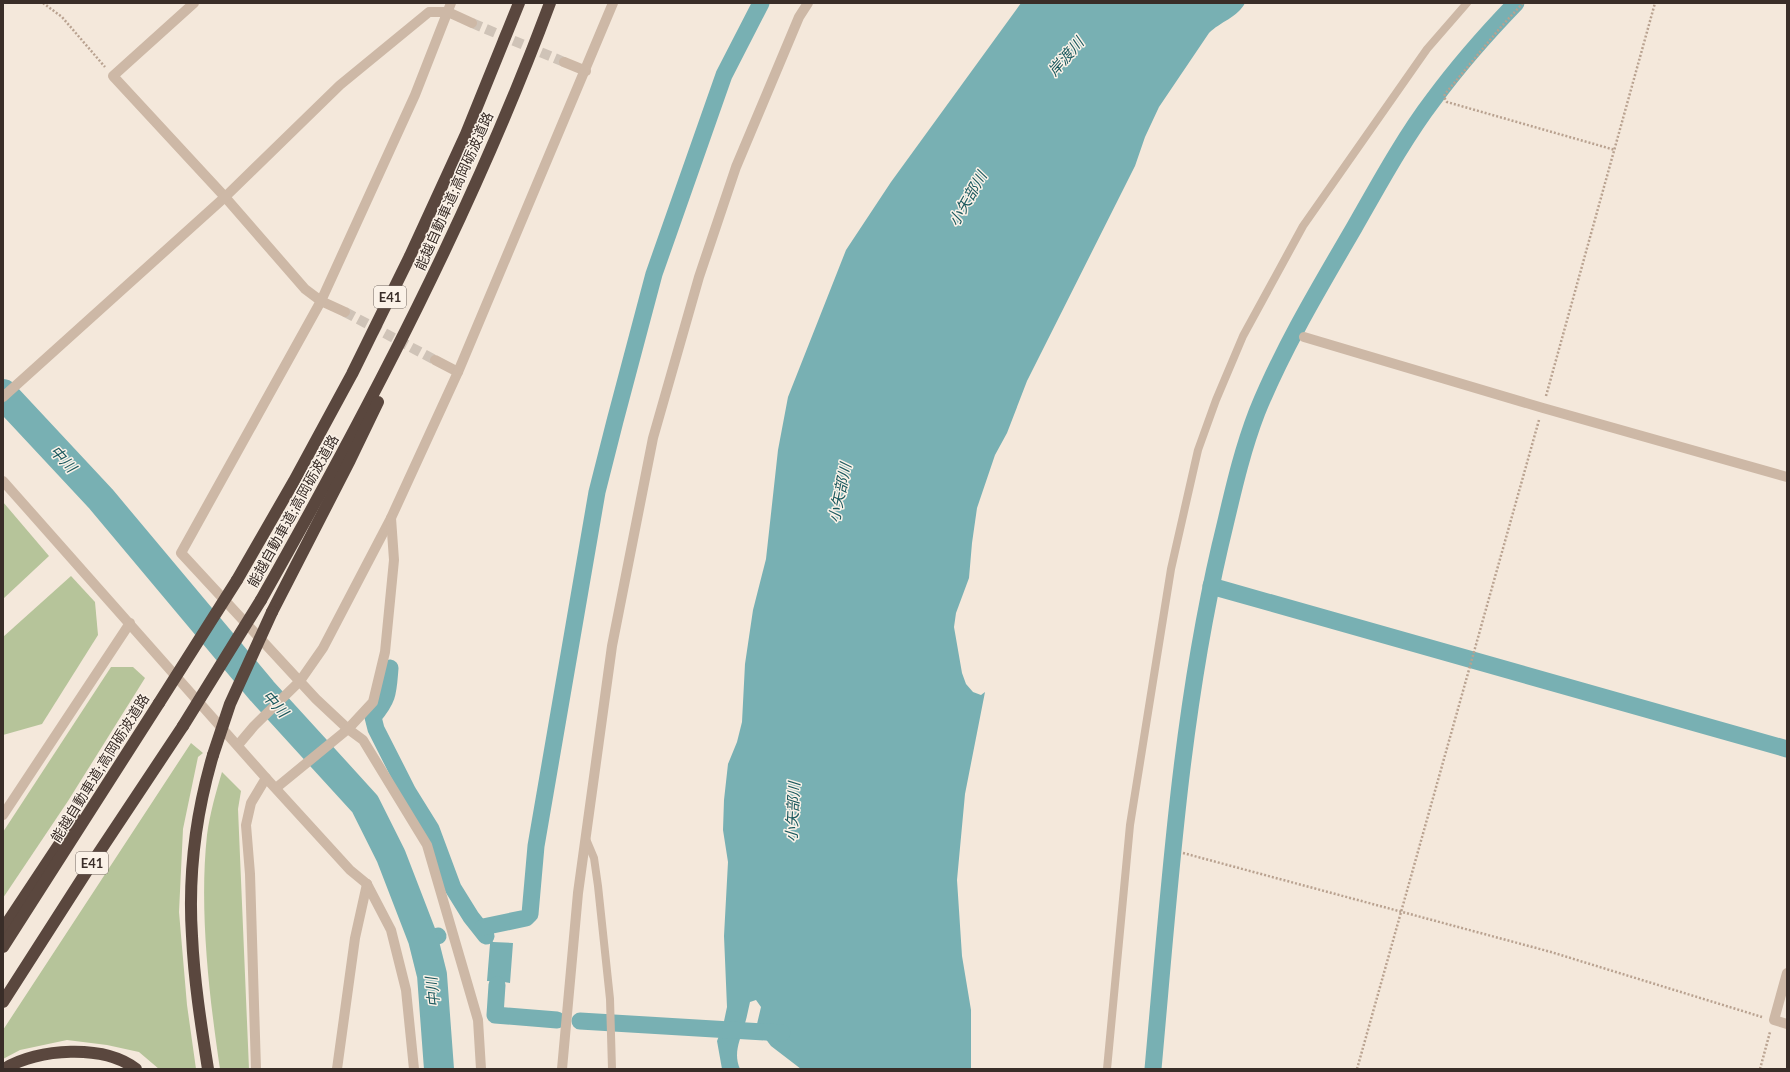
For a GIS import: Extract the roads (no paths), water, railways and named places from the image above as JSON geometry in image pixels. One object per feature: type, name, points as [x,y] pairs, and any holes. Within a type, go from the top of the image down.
[{"type":"highway","name":"能越自動車道;高岡砺波道路","points":[[3,947],[237,580],[294,481],[345,387],[390,298],[466,134],[519,3]]},
{"type":"highway","name":"能越自動車道;高岡砺波道路","points":[[3,1002],[94,860],[183,726],[261,600],[317,500],[368,405],[439,264],[489,151],[550,3]]},
{"type":"highway","points":[[208,1069],[192,935],[191,892],[199,813],[213,755],[230,704],[272,612],[382,394],[439,264]]},
{"type":"highway","points":[[3,929],[123,750],[159,703]]},
{"type":"highway","points":[[4,1069],[29,1058],[56,1052],[82,1052],[108,1056],[136,1069]]},
{"type":"street","points":[[194,3],[113,76],[225,197],[305,289],[321,301],[345,312]]},
{"type":"street","points":[[238,745],[254,726],[297,684],[322,648],[391,518],[458,372],[614,3]]},
{"type":"street","points":[[562,1069],[578,893],[612,646],[653,438],[699,277],[736,167],[799,17],[808,3]]},
{"type":"street","points":[[449,8],[415,95],[321,301],[181,553],[297,684],[363,740],[427,844],[478,1020],[481,1069]]},
{"type":"street","points":[[3,397],[225,197],[340,85],[429,12],[449,8],[472,23]]},
{"type":"street","points":[[564,62],[586,71]]},
{"type":"street","points":[[1304,337],[1543,408],[1787,477]]},
{"type":"street","points":[[436,360],[458,372]]},
{"type":"street","points":[[3,481],[266,778],[350,870],[367,884],[392,930],[406,990],[414,1069]]},
{"type":"street","points":[[276,788],[348,728],[373,702],[384,652],[394,560],[391,518]]},
{"type":"street","points":[[3,815],[130,623]]},
{"type":"street","points":[[256,1069],[250,874],[246,825],[251,803],[266,778]]},
{"type":"street","points":[[337,1069],[355,938],[367,884]]},
{"type":"street","points":[[1787,973],[1774,1020],[1787,1024]]},
{"type":"lane","points":[[1108,1069],[1130,825],[1171,569],[1198,450],[1216,400],[1243,336],[1303,226],[1427,49],[1467,3]]},
{"type":"lane","points":[[586,839],[594,858],[610,999],[612,1069]]},
{"type":"water","points":[[1021,3],[1245,3],[1238,12],[1209,33],[1159,107],[1145,137],[1135,166],[1027,381],[1007,433],[995,455],[977,508],[969,578],[956,613],[954,627],[962,673],[966,684],[973,692],[981,695],[985,692],[965,794],[957,880],[962,956],[971,1010],[971,1069],[801,1069],[771,1046],[759,1030],[757,1024],[761,1007],[756,1000],[750,1002],[738,1047],[737,1058],[740,1069],[722,1069],[717,1041],[723,1026],[727,1007],[724,936],[728,862],[723,830],[724,800],[728,764],[737,742],[742,722],[745,664],[753,610],[766,559],[778,450],[788,397],[846,250],[891,182]]},
{"type":"water","points":[[489,934],[493,942],[513,943],[510,983],[504,982],[503,986],[492,985],[492,981],[487,981],[490,944],[484,937]]},
{"type":"waterway","points":[[483,927],[526,918],[530,914],[536,846],[597,492],[615,421],[654,274],[724,75],[761,3]]},
{"type":"waterway","points":[[1153,1069],[1171,872],[1185,741],[1206,611],[1236,479],[1251,429],[1267,388],[1302,318],[1402,146],[1422,115],[1452,75],[1516,3]]},
{"type":"waterway","name":"中川","points":[[3,394],[101,499],[262,691],[365,804],[391,856],[423,939],[432,975],[439,1069]]},
{"type":"waterway","points":[[1211,586],[1787,749]]},
{"type":"waterway","points":[[390,668],[387,694],[382,705],[373,717],[376,729],[408,792],[431,829],[453,888],[471,917],[486,936]]},
{"type":"waterway","points":[[423,939],[438,936]]},
{"type":"waterway","points":[[497,985],[495,1015],[557,1020]]},
{"type":"waterway","points":[[580,1021],[782,1033]]},
{"type":"tunnel","points":[[472,23],[564,62]]},
{"type":"tunnel","points":[[345,312],[435,360]]},
{"type":"water label","name":"岸渡川","points":[[1066,57]]},
{"type":"water label","name":"小矢部川","points":[[968,199]]},
{"type":"water label","name":"小矢部川","points":[[840,493]]},
{"type":"water label","name":"小矢部川","points":[[793,812]]}]
